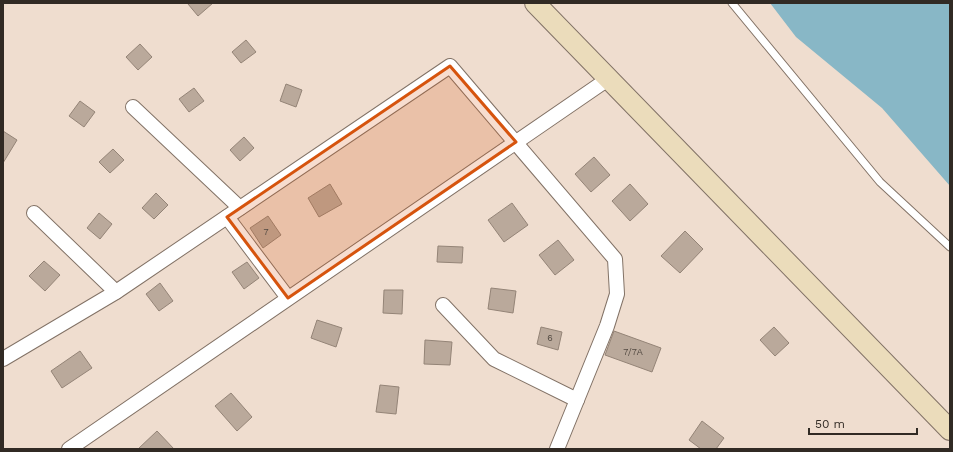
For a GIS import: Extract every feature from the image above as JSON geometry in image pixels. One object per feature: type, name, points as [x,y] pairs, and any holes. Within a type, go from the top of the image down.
[{"type":"street","points":[[535,3],[950,430]]},
{"type":"street","points":[[3,360],[116,292],[450,66],[615,259],[617,294],[607,326],[557,449]]},
{"type":"street","points":[[69,449],[608,78]]},
{"type":"street","points":[[133,107],[240,208]]},
{"type":"street","points":[[34,213],[116,292]]},
{"type":"street","points":[[227,217],[288,298]]},
{"type":"street","points":[[443,305],[494,359],[577,400]]},
{"type":"lane","points":[[732,3],[880,182],[950,247]]},
{"type":"highlighted area","points":[[450,66],[516,142],[288,298],[227,217]]},
{"type":"water","points":[[770,3],[950,3],[950,186],[882,108],[796,37]]},
{"type":"building","points":[[213,3],[198,16],[188,4]]},
{"type":"building","points":[[246,40],[256,52],[241,63],[232,52]]},
{"type":"building","points":[[140,44],[152,57],[138,70],[126,57]]},
{"type":"building","points":[[286,84],[302,90],[296,107],[280,101]]},
{"type":"building","points":[[194,88],[204,101],[189,112],[179,99]]},
{"type":"building","points":[[80,101],[95,112],[84,127],[69,116]]},
{"type":"building","points":[[3,131],[17,140],[3,163]]},
{"type":"building","points":[[244,137],[254,148],[240,161],[230,150]]},
{"type":"building","points":[[113,149],[124,160],[110,173],[99,162]]},
{"type":"building","points":[[594,157],[610,175],[591,192],[575,174]]},
{"type":"building","points":[[330,184],[342,204],[319,217],[308,198]]},
{"type":"building","points":[[630,184],[648,204],[630,221],[612,201]]},
{"type":"building","points":[[156,193],[168,205],[154,219],[142,208]]},
{"type":"building","points":[[512,203],[528,225],[504,242],[488,220]]},
{"type":"building","points":[[99,213],[112,224],[100,239],[87,228]]},
{"type":"building","points":[[268,216],[281,235],[263,248],[250,228]]},
{"type":"building","points":[[685,231],[703,249],[680,273],[661,256]]},
{"type":"building","points":[[558,240],[574,260],[555,275],[539,255]]},
{"type":"building","points":[[438,246],[463,247],[462,263],[437,262]]},
{"type":"building","points":[[44,261],[60,275],[45,291],[29,276]]},
{"type":"building","points":[[247,262],[259,278],[244,289],[232,272]]},
{"type":"building","points":[[160,283],[173,301],[159,311],[146,294]]},
{"type":"building","points":[[491,288],[516,291],[513,313],[488,309]]},
{"type":"building","points":[[384,290],[403,290],[402,314],[383,313]]},
{"type":"building","points":[[317,320],[342,328],[336,347],[311,338]]},
{"type":"building","points":[[541,327],[562,332],[558,350],[537,344]]},
{"type":"building","points":[[774,327],[789,343],[775,356],[760,340]]},
{"type":"building","points":[[614,331],[661,348],[652,372],[605,355]]},
{"type":"building","points":[[425,340],[452,342],[450,365],[424,364]]},
{"type":"building","points":[[80,351],[92,368],[62,388],[51,371]]},
{"type":"building","points":[[380,385],[399,387],[396,414],[376,412]]},
{"type":"building","points":[[231,393],[252,417],[237,431],[215,406]]},
{"type":"building","points":[[702,421],[724,438],[716,449],[701,449],[689,440]]},
{"type":"building","points":[[157,431],[174,449],[138,449]]}]
